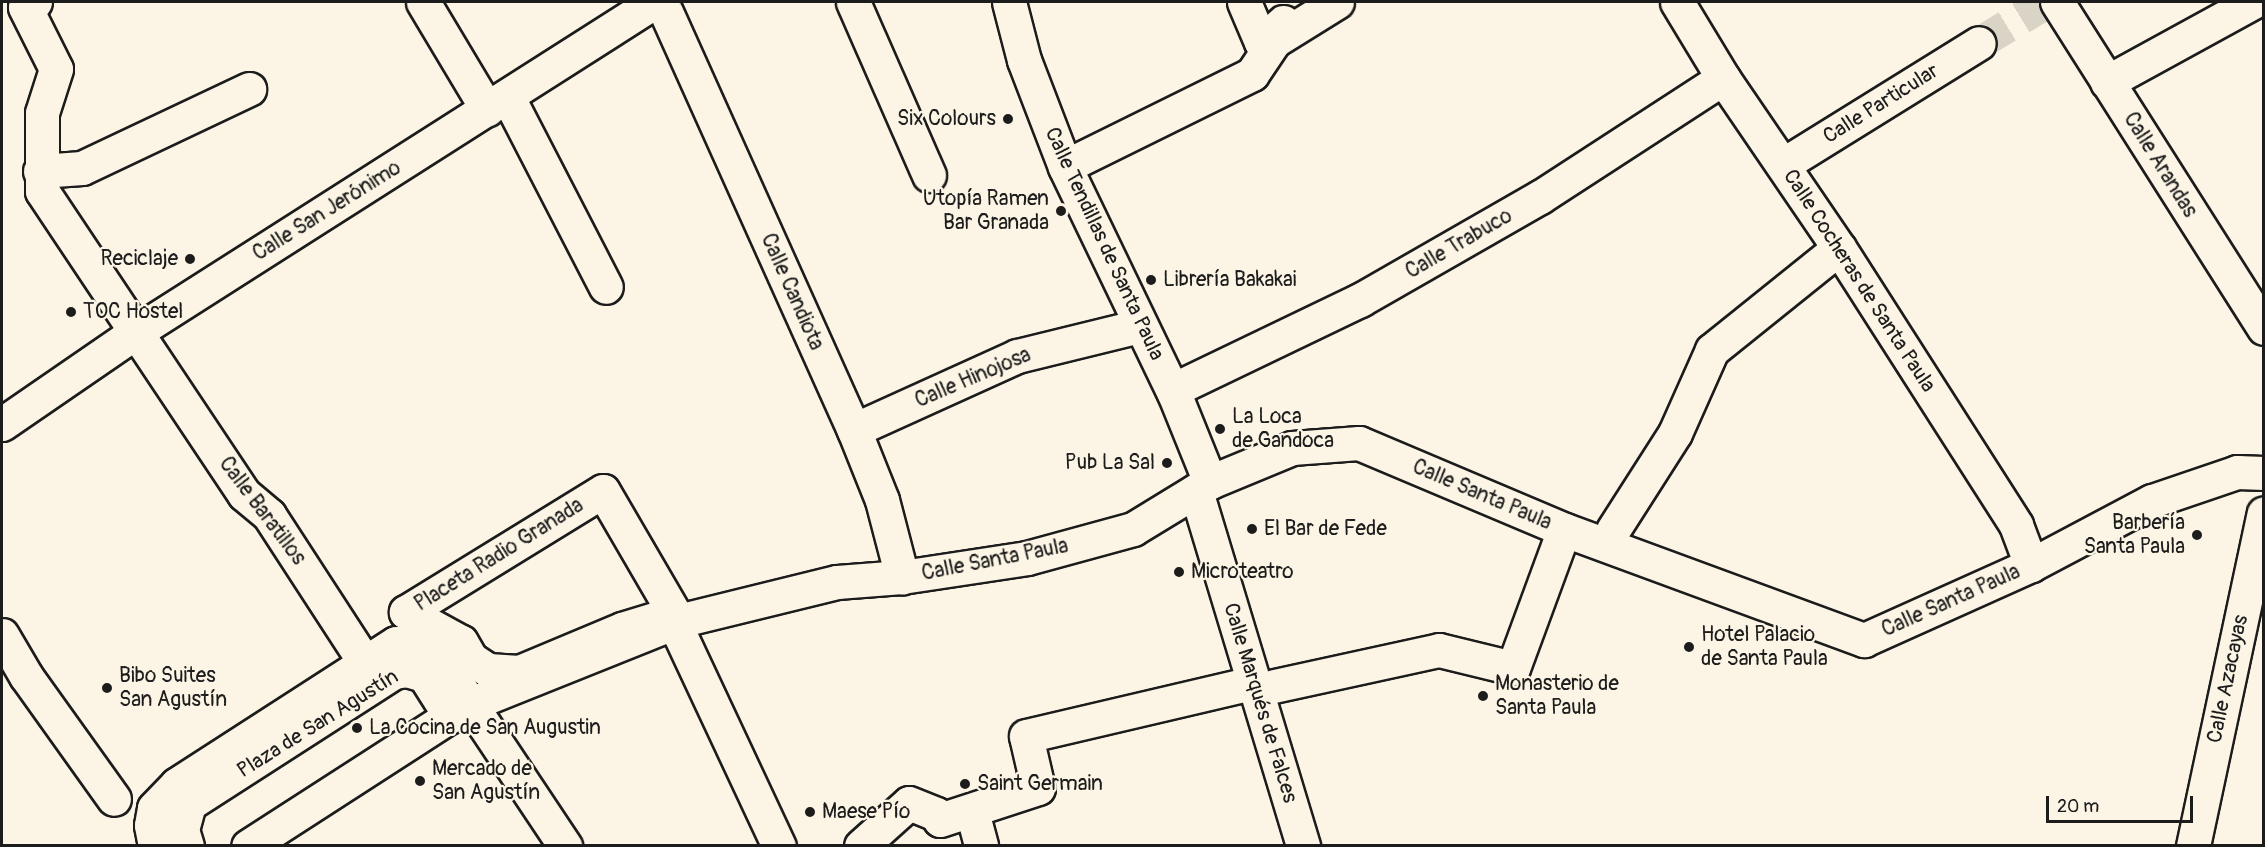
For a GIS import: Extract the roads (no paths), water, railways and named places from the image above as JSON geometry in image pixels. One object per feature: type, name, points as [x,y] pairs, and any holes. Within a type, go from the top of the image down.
[{"type":"street","name":"Calle Baratillos","points":[[35,2],[25,7],[56,69],[42,113],[40,171],[42,191],[136,332],[146,342],[244,494],[269,515],[366,663]]},
{"type":"street","points":[[423,2],[501,109],[606,287]]},
{"type":"street","points":[[853,2],[929,176]]},
{"type":"street","name":"Calle Tendillas de Santa Paula","points":[[1010,2],[1024,60],[1065,167],[1174,393],[1203,486]]},
{"type":"street","points":[[1244,2],[1261,42],[1337,2]]},
{"type":"street","points":[[1257,2],[1272,37]]},
{"type":"street","points":[[1072,163],[1252,74],[1272,37],[1307,2]]},
{"type":"street","name":"Calle Cocheras de Santa Paula","points":[[1677,2],[1723,78],[1784,164],[2016,525],[2031,565]]},
{"type":"street","name":"Calle Arandas","points":[[2050,2],[2107,82],[2264,328]]},
{"type":"street","points":[[2107,82],[2253,2]]},
{"type":"street","name":"Calle San Jerónimo","points":[[2,424],[136,332],[501,109],[660,7]]},
{"type":"street","name":"Calle Candiota","points":[[660,7],[854,430],[882,500],[902,577]]},
{"type":"street","name":"Calle Particular","points":[[1784,164],[1979,43]]},
{"type":"street","name":"Calle Trabuco","points":[[1181,386],[1360,300],[1540,197],[1723,78]]},
{"type":"street","points":[[40,171],[82,168],[249,89]]},
{"type":"street","points":[[1613,530],[1675,433],[1712,350],[1839,248]]},
{"type":"street","name":"Calle Hinojosa","points":[[854,430],[1017,356],[1131,328]]},
{"type":"street","name":"Calle Santa Paula","points":[[676,617],[837,582],[902,577],[1027,558],[1133,529],[1203,486],[1292,448],[1359,443],[1565,530],[1864,640],[2031,565],[2152,501],[2237,472],[2264,473]]},
{"type":"street","name":"Calle Marqués de Falces","points":[[1203,486],[1303,846]]},
{"type":"street","name":"Placeta Radio Granada","points":[[603,491],[676,617],[622,629],[519,672],[488,670],[471,659],[461,642],[406,612],[603,491]]},
{"type":"street","name":"Calle Azacayas","points":[[2193,846],[2264,513]]},
{"type":"street","points":[[1274,686],[1439,650],[1513,668],[1559,543]]},
{"type":"street","points":[[473,703],[676,617],[680,635],[779,846]]},
{"type":"street","points":[[2,635],[26,676],[114,799]]},
{"type":"street","name":"Plaza de San Agustín","points":[[155,846],[151,825],[154,808],[177,784],[396,643]]},
{"type":"street","name":"Placeta Radio Granada","points":[[396,643],[418,645],[441,660],[473,703],[565,846]]},
{"type":"street","name":"Plaza de San Agustín","points":[[187,846],[182,830],[189,804],[394,672],[406,670],[424,675],[450,716],[248,846]]},
{"type":"street","points":[[861,846],[909,803],[936,814],[940,820],[975,825],[1038,788],[1026,736],[1239,686]]},
{"type":"tunnel","points":[[1979,43],[2045,3]]},
{"type":"place","name":"Six Colours","points":[[1008,119]]},
{"type":"place","name":"Utopía Ramen Bar Granada","points":[[1061,211]]},
{"type":"place","name":"Reciclaje","points":[[190,259]]},
{"type":"place","name":"Librería Bakakai","points":[[1151,280]]},
{"type":"place","name":"TOC Hostel","points":[[71,312]]},
{"type":"place","name":"La Loca de Gandoca","points":[[1220,429]]},
{"type":"place","name":"Pub La Sal","points":[[1167,463]]},
{"type":"place","name":"El Bar de Fede","points":[[1252,529]]},
{"type":"place","name":"Barbería Santa Paula","points":[[2197,535]]},
{"type":"place","name":"Microteatro","points":[[1179,572]]},
{"type":"place","name":"Hotel Palacio de Santa Paula","points":[[1689,647]]},
{"type":"place","name":"Bibo Suites San Agustín","points":[[107,688]]},
{"type":"place","name":"Monasterio de Santa Paula","points":[[1483,696]]},
{"type":"place","name":"La Cocina de San Augustin","points":[[357,728]]},
{"type":"place","name":"Mercado de San Agustín","points":[[420,781]]},
{"type":"place","name":"Saint Germain","points":[[965,784]]},
{"type":"place","name":"Maese Pío","points":[[810,812]]}]
